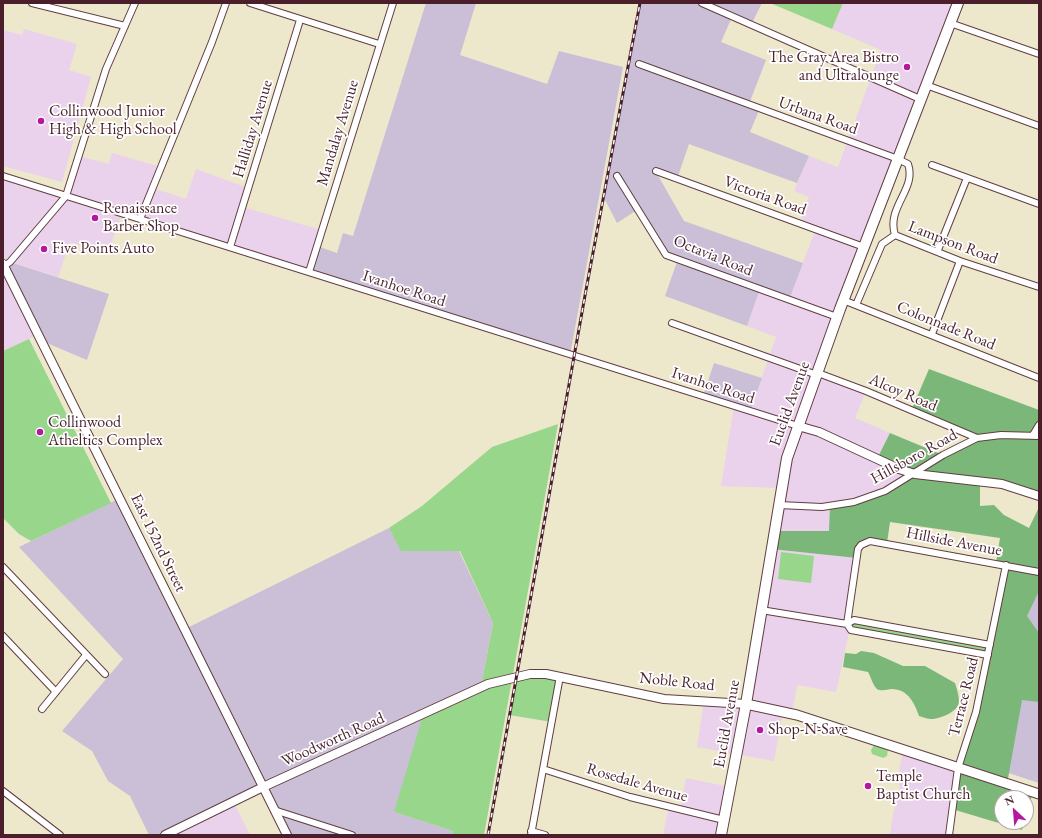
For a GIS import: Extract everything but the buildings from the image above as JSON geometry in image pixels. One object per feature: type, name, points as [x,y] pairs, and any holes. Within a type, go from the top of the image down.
[{"type":"main road","name":"Euclid Avenue","points":[[721,835],[746,704],[787,458],[843,300],[958,3]]},
{"type":"main road","name":"Noble Road","points":[[746,704],[797,715],[1039,794]]},
{"type":"street","points":[[32,3],[126,26]]},
{"type":"street","points":[[4,265],[10,262],[66,196],[106,69],[135,3]]},
{"type":"street","points":[[140,219],[212,42],[226,3]]},
{"type":"street","points":[[250,3],[379,44]]},
{"type":"street","name":"Mandalay Avenue","points":[[309,272],[393,3]]},
{"type":"street","points":[[702,3],[920,99]]},
{"type":"street","name":"Halliday Avenue","points":[[230,247],[300,20]]},
{"type":"street","points":[[950,23],[1039,54]]},
{"type":"street","name":"Urbana Road","points":[[639,64],[898,159]]},
{"type":"street","points":[[926,86],[1039,126]]},
{"type":"street","name":"Lampson Road","points":[[898,159],[908,164],[910,172],[908,182],[893,217],[892,225],[895,234],[960,260],[1039,287]]},
{"type":"street","points":[[932,166],[1039,204]]},
{"type":"street","name":"Victoria Road","points":[[656,171],[864,246]]},
{"type":"street","name":"Ivanhoe Road","points":[[3,176],[798,426]]},
{"type":"street","name":"Octavia Road","points":[[617,176],[666,255],[837,317]]},
{"type":"street","points":[[938,250],[967,178]]},
{"type":"street","points":[[856,305],[865,287],[878,251],[882,244],[895,234]]},
{"type":"street","points":[[932,334],[960,260]]},
{"type":"street","name":"East 152nd Street","points":[[4,265],[287,835]]},
{"type":"street","name":"Colonnade Road","points":[[843,300],[932,334],[1039,378]]},
{"type":"street","name":"Alcoy Road","points":[[672,323],[866,391],[977,438]]},
{"type":"street","points":[[1036,435],[1039,425]]},
{"type":"street","points":[[798,426],[819,432],[898,469],[915,474],[1002,484],[1039,496]]},
{"type":"street","name":"Hillsboro Road","points":[[779,505],[822,507],[854,502],[885,491],[915,474],[943,455],[977,438],[1036,435]]},
{"type":"street","name":"Hillside Avenue","points":[[847,624],[858,549],[865,542],[875,541],[1039,572]]},
{"type":"street","name":"Terrace Road","points":[[949,835],[958,768],[976,712],[1006,565]]},
{"type":"street","points":[[3,568],[105,674]]},
{"type":"street","points":[[761,610],[847,624],[854,620],[990,645]]},
{"type":"street","points":[[847,624],[851,630],[988,655]]},
{"type":"street","points":[[912,641],[913,631]]},
{"type":"street","points":[[3,636],[56,692]]},
{"type":"street","points":[[42,709],[86,655]]},
{"type":"street","name":"Noble Road","points":[[516,677],[538,673],[560,676],[664,699],[746,704]]},
{"type":"street","points":[[545,835],[531,833],[560,676]]},
{"type":"street","name":"Woodworth Road","points":[[165,835],[263,787],[488,684],[516,677]]},
{"type":"street","name":"Rosedale Avenue","points":[[543,769],[630,797],[724,820]]},
{"type":"street","points":[[3,792],[60,835]]},
{"type":"street","points":[[274,810],[352,835]]},
{"type":"shaded area","points":[[426,3],[476,3],[460,55],[547,84],[559,51],[623,67],[570,355],[309,272],[317,246],[337,253],[343,233],[353,236]]},
{"type":"shaded area","points":[[640,3],[762,3],[751,25],[732,17],[721,42],[766,60],[749,104],[760,108],[750,132],[809,156],[797,183],[689,144],[677,179],[656,172],[684,221],[803,263],[789,300],[760,289],[747,326],[665,296],[678,259],[666,255],[637,210],[617,223],[604,198]]},
{"type":"shaded area","points":[[843,3],[958,3],[818,372],[866,391],[855,418],[890,433],[877,459],[915,474],[829,531],[774,531],[781,488],[721,486],[734,406],[750,411],[776,337],[747,326],[760,289],[789,299],[816,229],[800,223],[809,197],[794,191],[809,156],[838,167],[881,50],[832,29]]},
{"type":"shaded area","name":"Collinwood Junior High & High School","points":[[24,29],[77,44],[69,70],[91,77],[62,182],[3,166],[3,30],[22,35]]},
{"type":"shaded area","points":[[112,153],[161,167],[153,188],[186,199],[196,169],[248,188],[243,207],[321,230],[309,272],[122,213],[108,253],[70,242],[58,277],[11,262],[39,334],[3,351],[3,176],[66,196],[79,156],[109,164]]},
{"type":"shaded area","points":[[10,262],[109,294],[87,360],[42,341],[4,266]]},
{"type":"shaded area","points":[[714,363],[762,378],[750,411],[703,396]]},
{"type":"shaded area","points":[[120,498],[185,629],[389,528],[402,551],[459,551],[493,623],[481,687],[394,812],[453,831],[452,835],[287,835],[263,787],[165,835],[149,835],[130,796],[108,781],[92,751],[62,731],[123,659],[19,547]]},
{"type":"shaded area","points":[[771,549],[857,558],[850,628],[836,692],[797,685],[792,713],[783,711],[774,761],[697,747],[704,701],[746,704]]},
{"type":"shaded area","points":[[1039,578],[1039,783],[969,760]]},
{"type":"shaded area","points":[[902,754],[954,773],[945,835],[890,835],[893,814],[900,791],[899,773]]},
{"type":"shaded area","points":[[686,778],[730,787],[721,835],[663,835],[669,806],[680,809]]},
{"type":"shaded area","points":[[233,801],[250,835],[165,835]]},
{"type":"green space","points":[[770,3],[843,3],[832,29]]},
{"type":"green space","name":"Collinwood Atheltics Complex","points":[[29,339],[111,503],[31,541],[19,534],[3,518],[3,351]]},
{"type":"green space","points":[[929,369],[1039,410],[1039,425],[1033,434],[1039,436],[1039,496],[980,482],[980,506],[994,505],[1004,515],[1029,528],[1039,507],[1039,591],[1027,616],[1039,633],[1039,702],[1022,700],[1007,784],[1026,790],[994,790],[994,822],[952,809],[958,768],[976,712],[1006,565],[996,563],[1000,538],[890,522],[887,543],[875,541],[861,545],[857,558],[771,549],[774,531],[829,531],[830,506],[885,491],[914,474],[877,459],[890,433],[943,455],[977,438],[911,411]]},
{"type":"green space","points":[[558,424],[484,835],[452,835],[453,831],[394,812],[423,715],[481,687],[493,623],[460,551],[401,551],[389,528],[422,506],[492,447]]},
{"type":"green space","points":[[781,552],[814,556],[811,583],[778,579]]},
{"type":"green space","points":[[854,620],[990,645],[988,655],[851,630],[847,624]]},
{"type":"green space","points":[[861,651],[874,653],[903,666],[925,666],[955,683],[959,697],[958,706],[952,712],[939,718],[930,719],[919,716],[913,702],[907,694],[892,689],[879,690],[874,686],[868,672],[843,667],[845,653],[856,654]]},
{"type":"green space","points":[[560,676],[552,722],[509,715],[516,677]]},
{"type":"green space","points":[[874,745],[888,749],[887,756],[883,758],[872,754],[871,750]]},
{"type":"railway","points":[[488,835],[586,290],[640,3]]},
{"type":"place","name":"The Gray Area Bistro and Ultralounge","points":[[907,67]]},
{"type":"place","name":"Collinwood Junior High & High School","points":[[41,121]]},
{"type":"place","name":"Renaissance Barber Shop","points":[[95,218]]},
{"type":"place","name":"Five Points Auto","points":[[44,249]]},
{"type":"place","name":"Collinwood Atheltics Complex","points":[[40,432]]},
{"type":"place","name":"Shop-N-Save","points":[[760,730]]},
{"type":"place","name":"Temple Baptist Church","points":[[868,786]]}]
